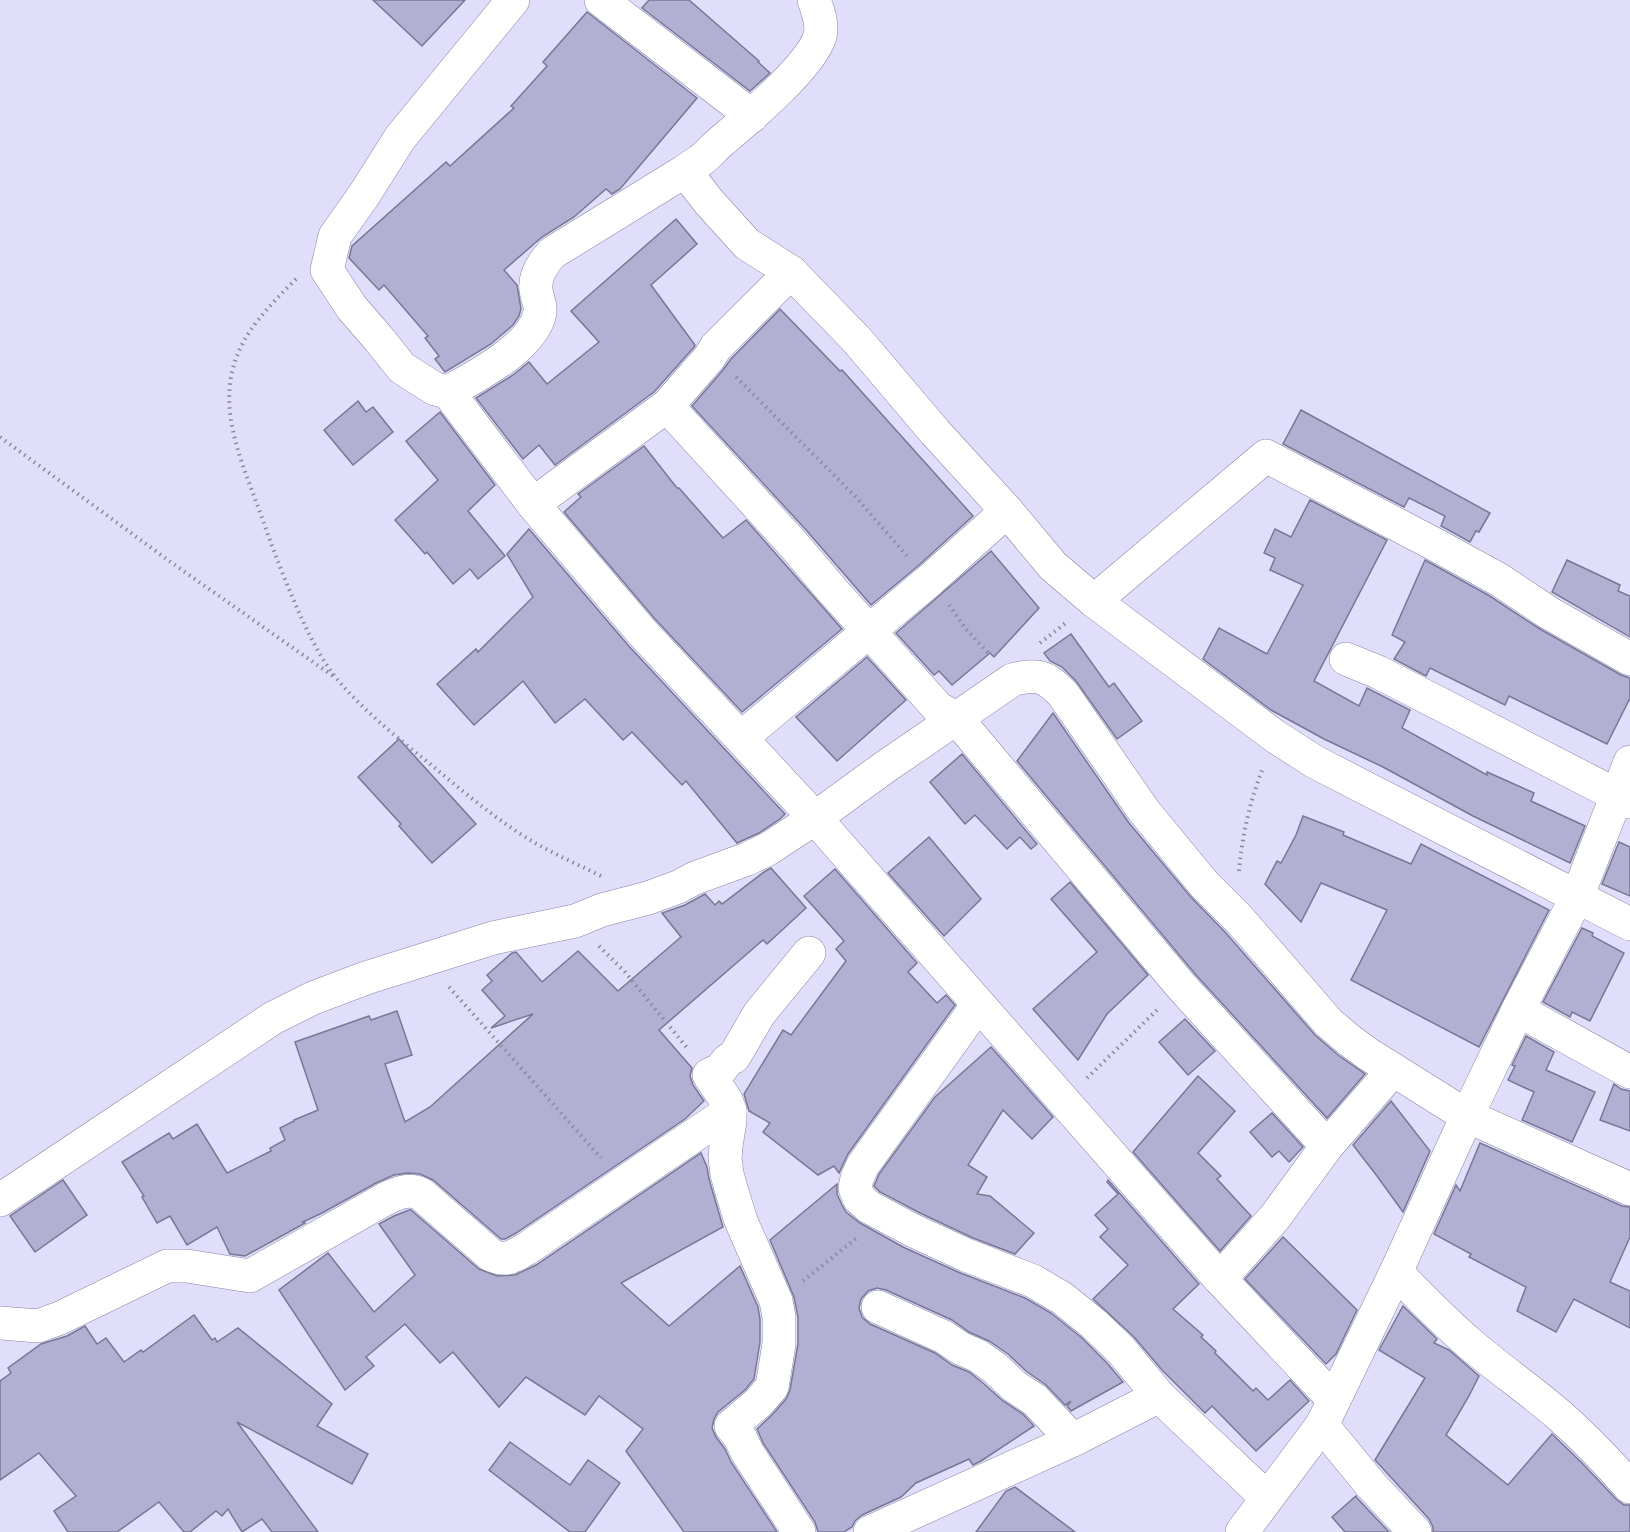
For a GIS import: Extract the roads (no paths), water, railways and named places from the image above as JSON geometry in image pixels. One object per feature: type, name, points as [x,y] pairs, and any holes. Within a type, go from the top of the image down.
[{"type":"street","points":[[513,0],[394,146],[335,236],[327,270],[352,309],[402,368],[435,389],[448,392],[533,504],[641,631],[814,818],[1220,1279],[1328,1413],[1371,1485],[1415,1532]]},
{"type":"street","points":[[448,392],[500,362],[533,329],[541,311],[536,280],[540,269],[552,253],[701,160],[752,116],[806,60],[821,34],[814,0]]},
{"type":"street","points":[[618,5],[752,116]]},
{"type":"street","points":[[685,171],[747,244],[791,272],[857,340],[934,432],[1007,511],[1053,566],[1094,600],[1276,737],[1315,762],[1630,924]]},
{"type":"street","points":[[533,504],[667,406],[716,348],[791,272]]},
{"type":"street","points":[[667,406],[938,708],[957,718],[1182,987],[1327,1146]]},
{"type":"street","points":[[1094,600],[1266,456],[1498,579],[1549,614],[1630,659]]},
{"type":"street","points":[[741,738],[930,580],[1007,511]]},
{"type":"street","points":[[1346,659],[1378,672],[1624,799]]},
{"type":"street","points":[[0,1200],[273,1018],[314,998],[424,959],[493,938],[575,921],[602,910],[648,898],[768,849],[957,718],[1008,676],[1039,677],[1052,682],[1064,694],[1144,811],[1191,869],[1239,919],[1329,1023],[1349,1040],[1467,1116],[1630,1190]]},
{"type":"street","points":[[978,1005],[863,1165],[855,1188],[859,1198],[869,1207],[884,1215],[966,1255],[1049,1289],[1076,1308],[1114,1344],[1159,1396],[1255,1521],[1328,1413],[1518,1010],[1577,897],[1624,799],[1630,762]]},
{"type":"street","points":[[799,1532],[731,1425],[758,1403],[772,1387],[779,1344],[779,1317],[776,1301],[741,1221],[727,1174],[726,1146],[730,1111],[726,1100],[709,1076],[734,1057],[759,1014],[809,953]]},
{"type":"street","points":[[1518,1010],[1630,1072]]},
{"type":"street","points":[[1220,1279],[1275,1217],[1327,1146],[1393,1070]]},
{"type":"street","points":[[0,1323],[38,1326],[60,1318],[167,1266],[187,1266],[250,1276],[385,1199],[405,1191],[421,1194],[491,1255],[501,1259],[508,1258],[526,1250],[730,1111]]},
{"type":"street","points":[[1396,1272],[1469,1343],[1557,1413],[1604,1457],[1630,1487]]},
{"type":"street","points":[[878,1307],[944,1337],[978,1356],[1035,1400],[1073,1440]]},
{"type":"street","points":[[870,1532],[1073,1440],[1159,1396]]}]
